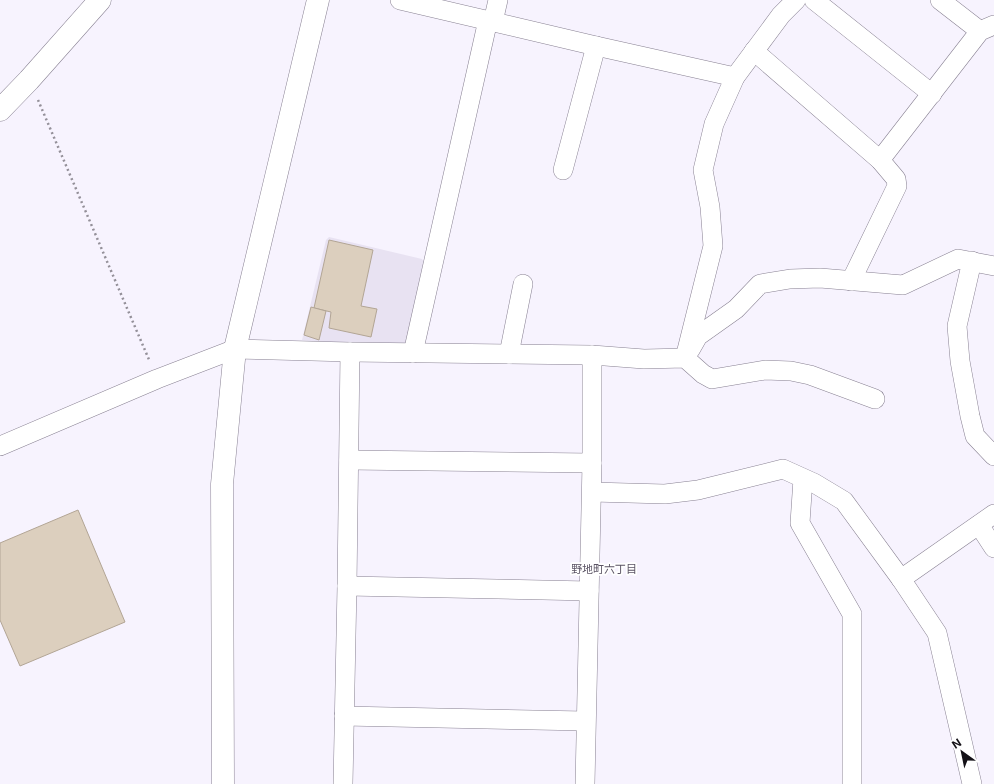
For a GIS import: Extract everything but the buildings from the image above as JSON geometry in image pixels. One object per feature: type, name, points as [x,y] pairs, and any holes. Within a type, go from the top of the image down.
[{"type":"street","points":[[0,110],[29,80],[100,0]]},
{"type":"street","points":[[223,784],[222,484],[235,349],[318,0]]},
{"type":"street","points":[[400,0],[735,77]]},
{"type":"street","points":[[413,353],[491,21],[498,0]]},
{"type":"street","points":[[685,358],[712,246],[710,207],[703,170],[714,124],[735,77],[781,15],[796,0]]},
{"type":"street","points":[[814,0],[932,94]]},
{"type":"street","points":[[880,160],[987,28],[940,0]]},
{"type":"street","points":[[563,170],[596,46]]},
{"type":"street","points":[[754,51],[880,160],[896,179],[897,186],[851,281]]},
{"type":"street","points":[[685,358],[698,336],[736,309],[760,284],[790,279],[820,278],[902,285],[958,259],[994,265]]},
{"type":"street","points":[[972,261],[957,326],[960,361],[975,436],[994,456]]},
{"type":"street","points":[[509,354],[522,284]]},
{"type":"street","points":[[0,446],[157,379],[235,349],[592,356],[644,359],[685,358],[703,374],[712,379],[765,370],[791,371],[810,375],[875,399]]},
{"type":"street","points":[[343,784],[350,352]]},
{"type":"street","points":[[584,784],[592,492],[592,356]]},
{"type":"street","points":[[349,460],[592,463]]},
{"type":"street","points":[[592,492],[665,494],[698,490],[783,469],[814,483],[844,501],[902,579],[937,633],[972,784]]},
{"type":"street","points":[[803,479],[800,523],[852,614],[852,784]]},
{"type":"street","points":[[902,579],[987,520],[994,548]]},
{"type":"street","points":[[347,586],[589,591]]},
{"type":"street","points":[[344,716],[585,721]]},
{"type":"path","points":[[29,80],[157,379]]},
{"type":"shaded area","points":[[329,237],[422,259],[425,264],[408,341],[402,346],[348,345],[302,340],[326,240]]},
{"type":"district","name":"野地町六丁目","points":[[604,569]]}]
